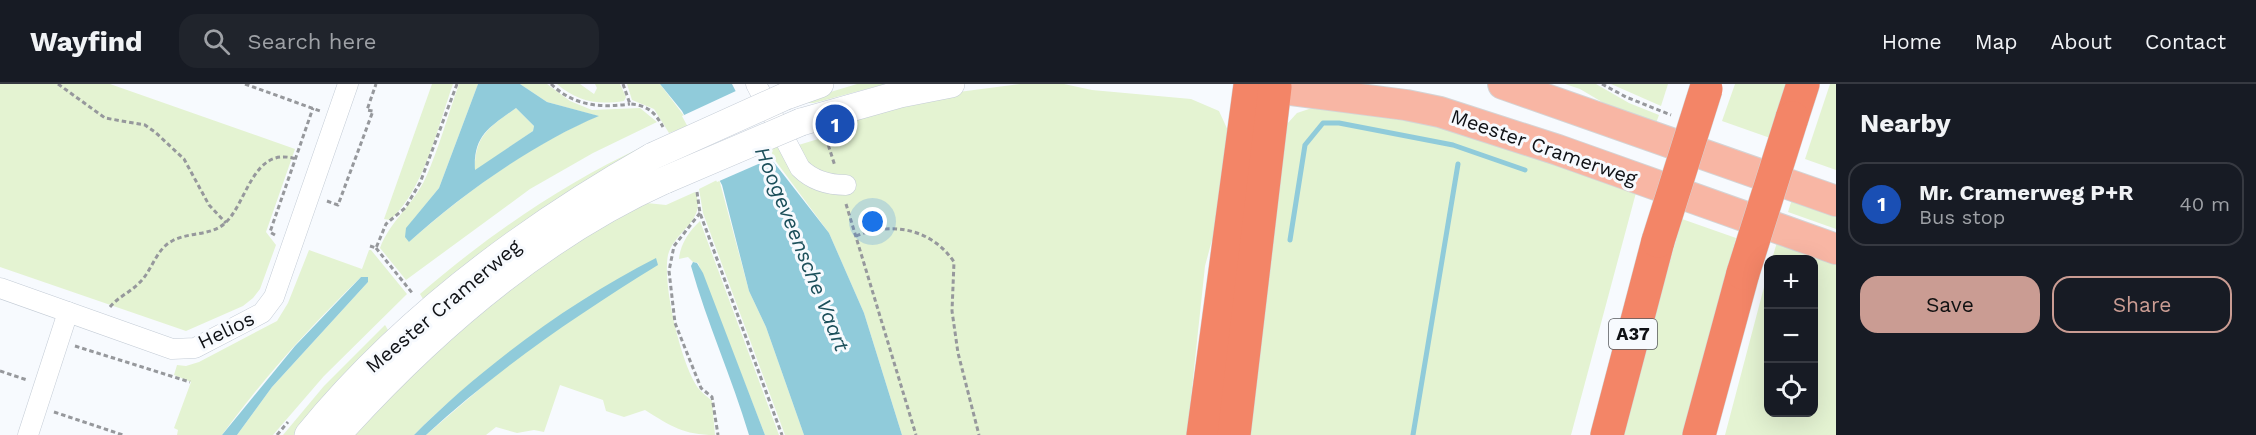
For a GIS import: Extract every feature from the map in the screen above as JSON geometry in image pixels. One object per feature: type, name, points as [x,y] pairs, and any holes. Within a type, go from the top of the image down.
[{"type":"highway","points":[[1699,435],[1743,273],[1803,84]]},
{"type":"highway","points":[[1203,435],[1263,85]]},
{"type":"highway","points":[[1234,435],[1263,85]]},
{"type":"highway","name":"A37","points":[[1607,432],[1658,241],[1707,86]]},
{"type":"main road","name":"Meester Cramerweg","points":[[308,435],[380,358],[482,267],[551,218],[660,146],[820,84]]},
{"type":"main road","name":"Meester Cramerweg","points":[[337,435],[382,385],[474,301],[585,222],[665,180],[888,97],[951,84]]},
{"type":"main road","name":"Meester Cramerweg","points":[[1243,84],[1263,85],[1440,112],[1558,150],[1836,249]]},
{"type":"main road","points":[[1503,84],[1836,201]]},
{"type":"street","name":"Helios","points":[[0,288],[172,349],[195,348],[262,312],[274,297],[348,84]]},
{"type":"street","points":[[756,84],[800,168],[816,179],[843,185]]},
{"type":"street","points":[[28,435],[68,312]]},
{"type":"path","points":[[58,84],[105,118],[145,125],[155,132],[184,159],[209,205],[226,223]]},
{"type":"path","points":[[245,84],[337,118]]},
{"type":"path","points":[[309,195],[338,205],[373,111],[367,110],[376,84]]},
{"type":"path","points":[[376,248],[386,224],[405,208],[420,183],[457,84]]},
{"type":"path","points":[[551,84],[584,104],[600,107],[630,104],[644,106],[653,112],[660,146]]},
{"type":"path","points":[[623,84],[630,104]]},
{"type":"path","points":[[291,246],[270,232],[312,108]]},
{"type":"path","points":[[812,125],[843,185],[856,236],[916,435]]},
{"type":"path","points":[[97,322],[116,300],[139,284],[160,250],[172,241],[217,230],[226,223],[249,182],[264,164],[281,158],[296,159]]},
{"type":"path","points":[[694,186],[699,196],[700,213],[782,435]]},
{"type":"path","points":[[700,213],[674,246],[669,271],[675,323],[701,388],[712,397],[718,435]]},
{"type":"path","points":[[856,236],[868,231],[899,227],[936,242],[954,262],[952,311],[958,353],[979,435]]},
{"type":"path","points":[[370,246],[376,248],[413,294]]},
{"type":"path","points":[[59,341],[190,382]]},
{"type":"path","points":[[0,371],[45,386]]},
{"type":"path","points":[[38,406],[123,435]]},
{"type":"green space","points":[[0,84],[110,84],[295,149],[266,232],[276,245],[260,289],[253,298],[243,306],[186,331],[0,267]]},
{"type":"green space","points":[[432,84],[453,84],[429,156],[412,192],[402,207],[390,220],[384,219]]},
{"type":"green space","points":[[459,84],[478,84],[439,188],[412,221],[409,242],[475,188],[523,156],[598,116],[547,102],[520,84],[547,84],[570,101],[592,110],[640,108],[657,122],[593,153],[530,189],[406,280],[380,248],[384,238],[426,177]]},
{"type":"green space","points":[[557,84],[580,84],[594,94],[597,88],[595,84],[620,84],[626,97],[624,101],[588,101],[573,95]]},
{"type":"green space","points":[[627,84],[660,84],[691,125],[669,133],[654,109],[632,100]]},
{"type":"green space","points":[[857,84],[885,84],[814,103],[805,103],[804,100]]},
{"type":"green space","points":[[1020,84],[1064,84],[1092,90],[1191,99],[1219,111],[1230,135],[1218,230],[1212,240],[1205,266],[1187,435],[902,435],[864,313],[829,233],[763,144],[777,138],[822,176],[792,147],[838,133],[835,120],[928,96]]},
{"type":"green space","points":[[1565,84],[1596,84],[1629,103],[1659,115],[1655,126],[1624,115],[1580,89]]},
{"type":"green space","points":[[1611,84],[1668,84],[1661,106]]},
{"type":"green space","points":[[1735,84],[1791,84],[1773,139],[1722,121]]},
{"type":"green space","points":[[1830,84],[1836,84],[1836,170],[1805,159]]},
{"type":"green space","points":[[1324,104],[1443,123],[1637,189],[1571,435],[1248,435],[1287,124],[1297,113]]},
{"type":"green space","points":[[516,108],[534,126],[533,131],[475,171],[477,149],[485,133]]},
{"type":"green space","points":[[642,147],[423,299],[420,294],[498,232],[554,195]]},
{"type":"green space","points":[[719,179],[749,291],[766,327],[804,435],[785,435],[703,213],[699,189]]},
{"type":"green space","points":[[695,192],[698,202],[694,218],[671,247],[668,255],[668,285],[674,323],[685,361],[698,388],[712,401],[715,435],[686,431],[662,421],[645,410],[624,417],[606,411],[603,400],[560,385],[544,432],[534,430],[517,433],[496,427],[486,435],[426,435],[517,357],[594,304],[601,289],[480,376],[414,435],[345,435],[480,305],[637,202],[666,205]]},
{"type":"green space","points":[[1793,196],[1836,211],[1836,229],[1788,212]]},
{"type":"green space","points":[[1682,219],[1736,238],[1682,435],[1621,435]]},
{"type":"green space","points":[[700,221],[779,435],[765,435],[698,263],[688,257],[679,259],[686,239]]},
{"type":"green space","points":[[1778,239],[1836,260],[1836,435],[1725,435],[1764,287],[1764,417],[1818,417],[1818,255],[1773,255]]},
{"type":"green space","points":[[309,250],[362,269],[369,250],[371,250],[407,294],[324,376],[273,435],[237,435],[272,387],[368,282],[368,277],[361,277],[306,333],[254,393],[222,435],[177,435],[178,430],[174,428],[191,382],[174,375],[177,365],[186,366],[199,362],[277,321],[288,303]]},
{"type":"green space","points":[[385,325],[388,330],[361,366],[299,435],[283,435],[324,386]]},
{"type":"water","points":[[478,84],[520,84],[547,102],[599,116],[524,155],[451,206],[409,242],[405,237],[406,228],[439,188]],"holes":[[[516,108],[534,126],[533,131],[475,170],[475,158],[480,140],[498,121]]]},
{"type":"water","name":"Hoogeveensche Vaart","points":[[660,84],[732,84],[769,156],[829,233],[864,313],[902,435],[804,435],[766,327],[749,291],[722,185],[682,111]]},
{"type":"water","points":[[656,258],[658,265],[538,344],[426,435],[414,435],[497,361],[559,315]]},
{"type":"water","points":[[693,262],[697,263],[703,273],[765,435],[749,435],[697,287],[691,266]]},
{"type":"water","points":[[361,277],[368,277],[368,282],[272,387],[237,435],[222,435],[295,346]]},
{"type":"pier","points":[[738,90],[774,157],[717,182],[682,116]]},
{"type":"waterway","points":[[1290,240],[1305,145],[1323,123],[1339,123],[1453,145],[1525,170]]},
{"type":"waterway","points":[[1413,435],[1458,164]]},
{"type":"place","name":"Mr. Cramerweg P+R","points":[[835,124]]}]
